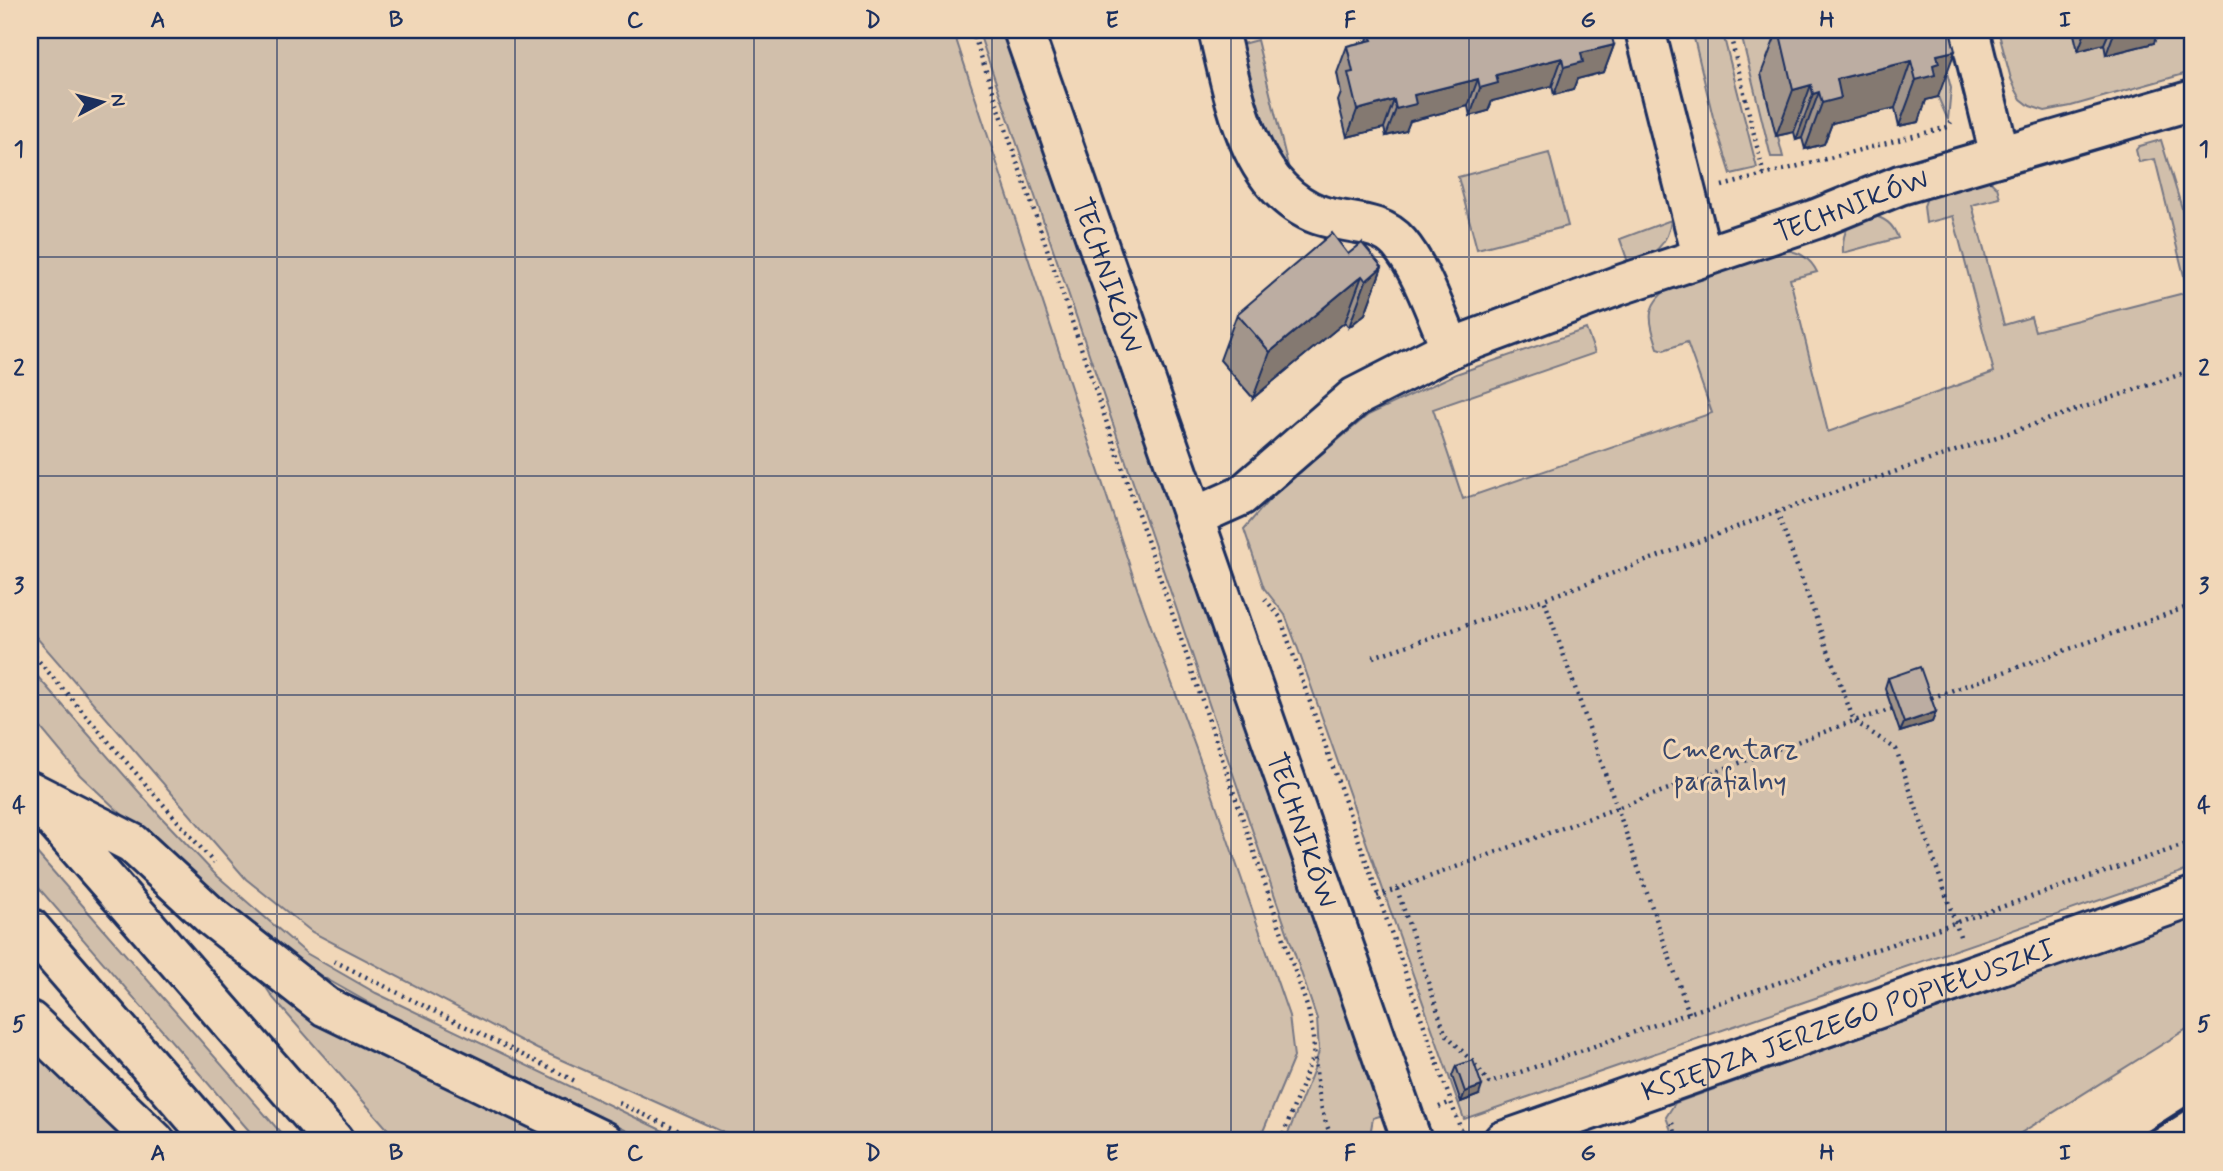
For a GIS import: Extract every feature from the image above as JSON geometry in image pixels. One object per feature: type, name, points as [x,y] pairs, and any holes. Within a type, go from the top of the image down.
[{"type":"main road","name":"TECHNIKÓW","points":[[1023,30],[1412,1141]]},
{"type":"main road","points":[[1218,30],[1245,132],[1257,162],[1276,185],[1296,202],[1318,214],[1382,230],[1397,241],[1414,265],[1451,348]]},
{"type":"main road","points":[[1645,30],[1702,256]]},
{"type":"main road","points":[[1969,30],[2000,156]]},
{"type":"main road","name":"TECHNIKÓW","points":[[1194,517],[1241,496],[1354,397],[1451,348],[1702,256],[1816,219],[1900,185],[2193,100]]},
{"type":"main road","points":[[30,792],[334,1141]]},
{"type":"main road","points":[[30,792],[132,843],[212,917],[326,1007],[603,1141]]},
{"type":"main road","name":"KSIĘDZA JERZEGO POPIEŁUSZKI","points":[[1503,1141],[2193,897]]},
{"type":"main road","points":[[30,928],[215,1141]]},
{"type":"main road","points":[[30,1021],[155,1141]]},
{"type":"path","points":[[972,30],[1308,1009],[1312,1028],[1315,1080],[1321,1108],[1334,1141]]},
{"type":"path","points":[[1729,30],[1764,176]]},
{"type":"path","points":[[1687,195],[1948,127]]},
{"type":"path","points":[[1373,657],[1544,598],[1777,512],[2193,370]]},
{"type":"path","points":[[1777,512],[1854,721],[1896,749],[1964,947]]},
{"type":"path","points":[[1259,592],[1280,617],[1451,1102]]},
{"type":"path","points":[[1544,598],[1689,1013]]},
{"type":"path","points":[[1918,702],[1957,691],[2104,635],[2193,605]]},
{"type":"path","points":[[30,651],[221,871]]},
{"type":"path","points":[[1377,896],[1854,721],[1905,706]]},
{"type":"path","points":[[1397,889],[1445,1033],[1489,1083],[2193,842]]},
{"type":"path","points":[[328,958],[587,1087]]},
{"type":"path","points":[[1280,1141],[1313,1054]]},
{"type":"path","points":[[612,1100],[701,1141]]},
{"type":"green space","points":[[30,30],[953,30],[1138,591],[1206,776],[1289,1016],[1294,1057],[1259,1141],[743,1141],[537,1049],[312,932],[246,879],[30,630]]},
{"type":"green space","points":[[978,30],[1003,30],[1383,1115],[1373,1118],[1369,1141],[1285,1141],[1319,1051],[1317,1019]]},
{"type":"green space","points":[[1692,30],[1722,30],[1757,168],[1731,174],[1713,117]]},
{"type":"green space","points":[[1740,30],[1936,30],[1951,88],[1948,120],[1938,97],[1924,35],[1762,74],[1783,157],[1771,157]]},
{"type":"green space","points":[[1998,30],[2193,30],[2193,69],[2184,74],[2045,111],[2030,106],[2021,99],[2011,79]]},
{"type":"green space","points":[[1257,40],[1290,174],[1271,145],[1254,95],[1242,44]]},
{"type":"green space","name":"Cmentarz parafialny","points":[[2161,140],[2184,215],[2193,214],[2193,868],[1464,1119],[1298,649],[1285,615],[1264,588],[1244,529],[1275,493],[1368,415],[1456,374],[1586,329],[1595,353],[1433,409],[1463,499],[1712,413],[1687,342],[1664,350],[1658,348],[1651,322],[1655,301],[1669,288],[1784,250],[1804,256],[1817,272],[1790,279],[1828,432],[1994,372],[1953,216],[1926,223],[1924,206],[1928,195],[1984,175],[1997,187],[2000,198],[1972,205],[2004,325],[2031,317],[2035,331],[2188,292],[2155,159],[2139,162],[2136,150],[2139,146]]},
{"type":"green space","points":[[1549,153],[1568,226],[1477,249],[1458,177]]},
{"type":"green space","points":[[1871,215],[1888,222],[1898,238],[1843,253],[1845,232],[1852,224]]},
{"type":"green space","points":[[1671,220],[1667,237],[1653,253],[1631,264],[1628,262],[1620,239]]},
{"type":"green space","points":[[30,668],[214,873],[306,953],[376,993],[684,1141],[648,1141],[413,1028],[323,977],[263,937],[165,855],[80,775],[30,715]]},
{"type":"green space","points":[[30,845],[288,1141],[258,1141],[30,878]]},
{"type":"green space","points":[[2193,918],[2193,1025],[2008,1141],[1675,1141],[1666,1117],[1675,1103]]},
{"type":"green space","points":[[263,983],[408,1067],[560,1141],[398,1141],[273,998]]},
{"type":"green space","points":[[30,1042],[139,1141],[30,1141]]},
{"type":"building","points":[[1385,30],[1610,30],[1614,45],[1581,53],[1583,62],[1564,67],[1562,58],[1496,75],[1498,83],[1480,88],[1478,79],[1414,95],[1416,104],[1396,109],[1394,100],[1357,110],[1348,73],[1353,72],[1347,46],[1372,40],[1369,34]]},
{"type":"building","points":[[1779,30],[1950,30],[1955,51],[1937,55],[1939,63],[1933,65],[1935,75],[1916,80],[1911,61],[1837,79],[1841,98],[1822,103],[1819,92],[1813,94],[1811,85],[1793,90]]},
{"type":"building","points":[[1332,233],[1348,254],[1362,243],[1382,267],[1366,281],[1362,276],[1270,352],[1237,314]]},
{"type":"building","points":[[1920,667],[1936,712],[1904,723],[1888,678]]},
{"type":"building","points":[[1473,1060],[1482,1086],[1465,1092],[1456,1066]]},
{"type":"railway","points":[[2135,1141],[2193,1104]]}]
